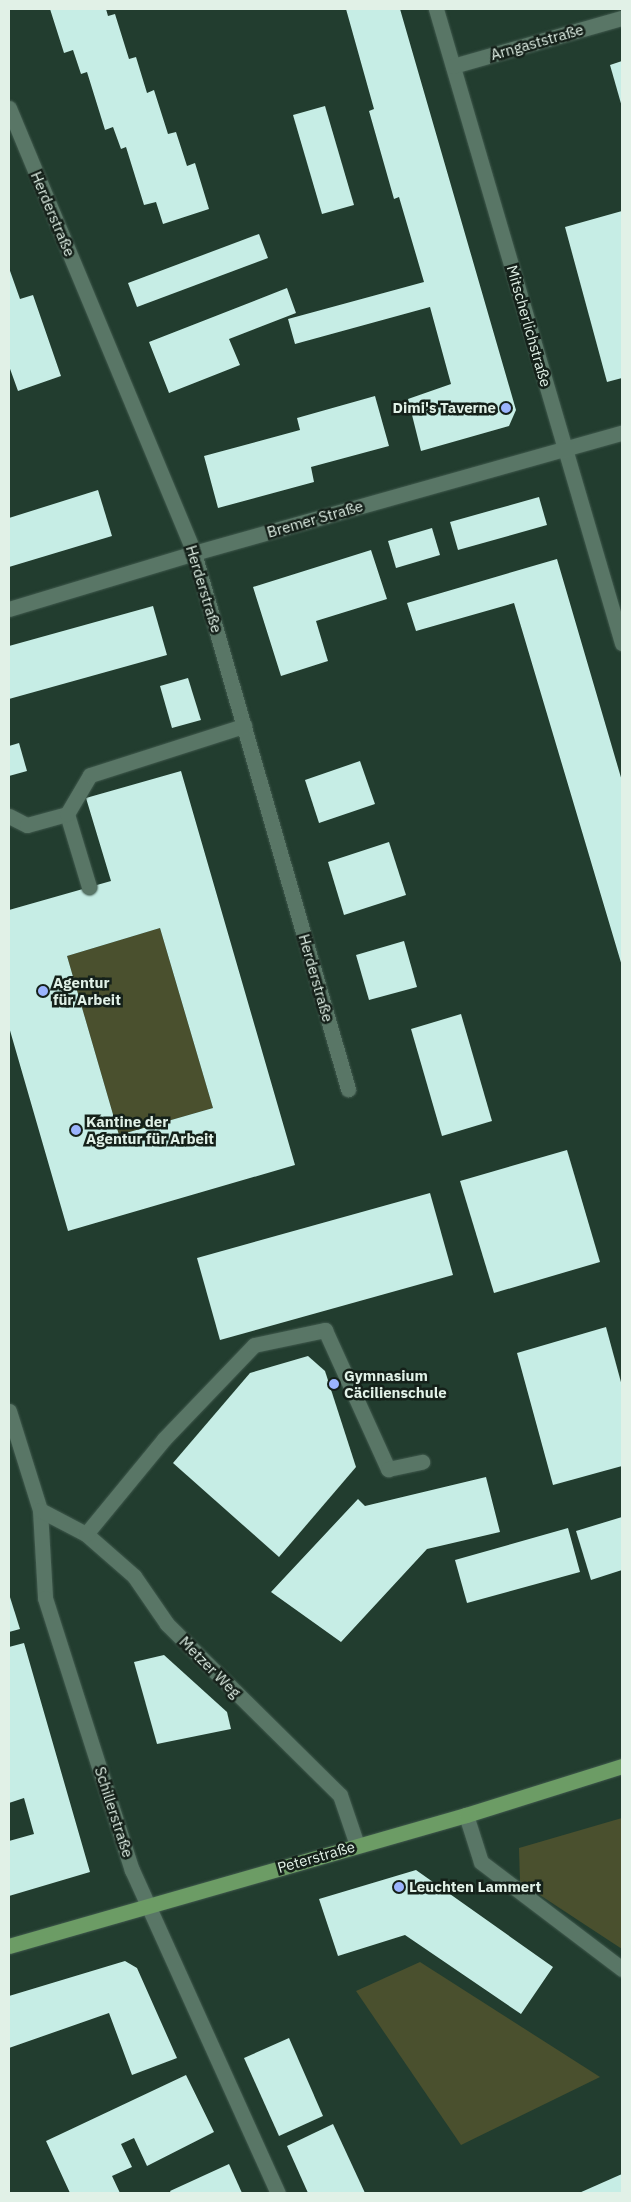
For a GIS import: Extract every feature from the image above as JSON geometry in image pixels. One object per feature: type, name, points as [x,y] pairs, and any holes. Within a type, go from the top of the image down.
[{"type":"main road","name":"Peterstraße","points":[[9,1946],[466,1815],[622,1766]]},
{"type":"street","name":"Mitscherlichstraße","points":[[436,9],[622,643]]},
{"type":"street","name":"Arngaststraße","points":[[453,66],[622,18]]},
{"type":"street","name":"Herderstraße","points":[[9,108],[194,553],[348,1089]]},
{"type":"street","name":"Bremer Straße","points":[[9,609],[194,553],[622,433]]},
{"type":"street","points":[[89,887],[68,814],[90,775],[244,726]]},
{"type":"street","points":[[9,816],[27,825],[68,814]]},
{"type":"street","points":[[86,1534],[164,1438],[254,1345],[325,1330],[388,1469],[422,1462]]},
{"type":"street","name":"Schillerstraße","points":[[9,1412],[40,1510],[45,1598],[132,1870],[278,2193]]},
{"type":"street","name":"Metzer Weg","points":[[40,1510],[86,1534],[134,1576],[167,1624],[340,1795],[357,1845]]},
{"type":"street","points":[[466,1815],[481,1862],[622,1969]]},
{"type":"green space","points":[[160,928],[213,1108],[119,1135],[67,956]]},
{"type":"green space","points":[[622,1818],[622,1949],[520,1882],[519,1848]]},
{"type":"green space","points":[[420,1962],[600,2077],[461,2145],[356,1991]]},
{"type":"building","points":[[50,9],[106,9],[108,16],[115,14],[129,59],[136,57],[147,93],[154,90],[168,134],[176,132],[187,166],[195,163],[209,209],[163,224],[156,202],[144,205],[126,147],[121,149],[113,127],[105,130],[87,72],[81,74],[73,50],[64,53]]},
{"type":"building","points":[[346,9],[400,9],[516,410],[509,426],[421,451],[408,399],[451,384],[430,307],[295,344],[288,319],[424,282],[399,197],[394,199],[369,111],[374,109]]},
{"type":"building","points":[[622,61],[622,107],[610,65]]},
{"type":"building","points":[[325,106],[354,205],[322,214],[293,115]]},
{"type":"building","points":[[622,211],[622,378],[607,382],[565,227]]},
{"type":"building","points":[[259,234],[268,258],[137,307],[128,283]]},
{"type":"building","points":[[9,268],[20,299],[33,295],[61,376],[18,391],[9,366]]},
{"type":"building","points":[[287,288],[296,313],[229,339],[240,365],[169,393],[149,342]]},
{"type":"building","points":[[375,396],[389,446],[311,467],[314,482],[218,508],[204,456],[300,430],[297,418]]},
{"type":"building","points":[[98,490],[112,536],[9,567],[9,518]]},
{"type":"building","points":[[539,497],[547,525],[458,550],[450,522]]},
{"type":"building","points":[[432,528],[440,555],[396,568],[388,541]]},
{"type":"building","points":[[371,550],[387,599],[316,621],[328,661],[281,676],[253,587]]},
{"type":"building","points":[[557,559],[622,781],[622,966],[514,603],[416,631],[407,603]]},
{"type":"building","points":[[153,606],[167,655],[9,699],[9,646]]},
{"type":"building","points":[[188,678],[201,720],[172,728],[160,686]]},
{"type":"building","points":[[19,743],[27,771],[9,776],[9,746]]},
{"type":"building","points":[[360,761],[375,804],[319,823],[305,780]]},
{"type":"building","name":"Agentur für Arbeit","points":[[181,771],[295,1165],[68,1231],[9,1027],[9,910],[111,881],[86,798]],"holes":[[[160,928],[213,1108],[119,1135],[67,956]]]},
{"type":"building","points":[[389,842],[406,895],[344,915],[328,862]]},
{"type":"building","points":[[404,941],[417,987],[369,1000],[356,955]]},
{"type":"building","points":[[461,1014],[492,1121],[442,1136],[411,1029]]},
{"type":"building","points":[[567,1150],[600,1262],[494,1293],[460,1181]]},
{"type":"building","points":[[430,1193],[453,1275],[220,1340],[197,1258]]},
{"type":"building","points":[[606,1327],[622,1386],[622,1466],[553,1485],[517,1353]]},
{"type":"building","points":[[308,1356],[325,1371],[356,1467],[279,1557],[173,1463],[250,1373]]},
{"type":"building","points":[[486,1477],[500,1532],[427,1549],[341,1642],[271,1592],[358,1499],[365,1506]]},
{"type":"building","points":[[622,1517],[622,1570],[591,1580],[576,1531]]},
{"type":"building","points":[[568,1528],[580,1572],[467,1603],[455,1560]]},
{"type":"building","points":[[9,1594],[20,1629],[9,1632]]},
{"type":"building","points":[[24,1643],[90,1872],[9,1896],[9,1841],[34,1834],[24,1798],[9,1803],[9,1647]]},
{"type":"building","points":[[164,1655],[227,1712],[231,1729],[157,1744],[134,1662]]},
{"type":"building","points":[[416,1870],[553,1967],[521,2014],[405,1935],[338,1956],[319,1899]]},
{"type":"building","points":[[125,1961],[137,1968],[177,2058],[132,2075],[109,2013],[9,2048],[9,1996]]},
{"type":"building","points":[[289,2038],[323,2116],[279,2136],[244,2058]]},
{"type":"building","points":[[186,2075],[214,2132],[147,2166],[134,2138],[121,2144],[132,2167],[112,2176],[120,2193],[70,2193],[46,2141]]},
{"type":"building","points":[[333,2124],[365,2193],[308,2193],[287,2146]]},
{"type":"building","points":[[229,2164],[242,2193],[171,2193],[170,2191]]},
{"type":"building","points":[[622,2174],[622,2193],[579,2193]]},
{"type":"place","name":"Dimi's Taverne","points":[[506,408]]},
{"type":"place","name":"Agentur für Arbeit","points":[[43,991]]},
{"type":"place","name":"Kantine der Agentur für Arbeit","points":[[76,1130]]},
{"type":"place","name":"Gymnasium Cäcilienschule","points":[[334,1384]]},
{"type":"place","name":"Leuchten Lammert","points":[[399,1887]]}]
